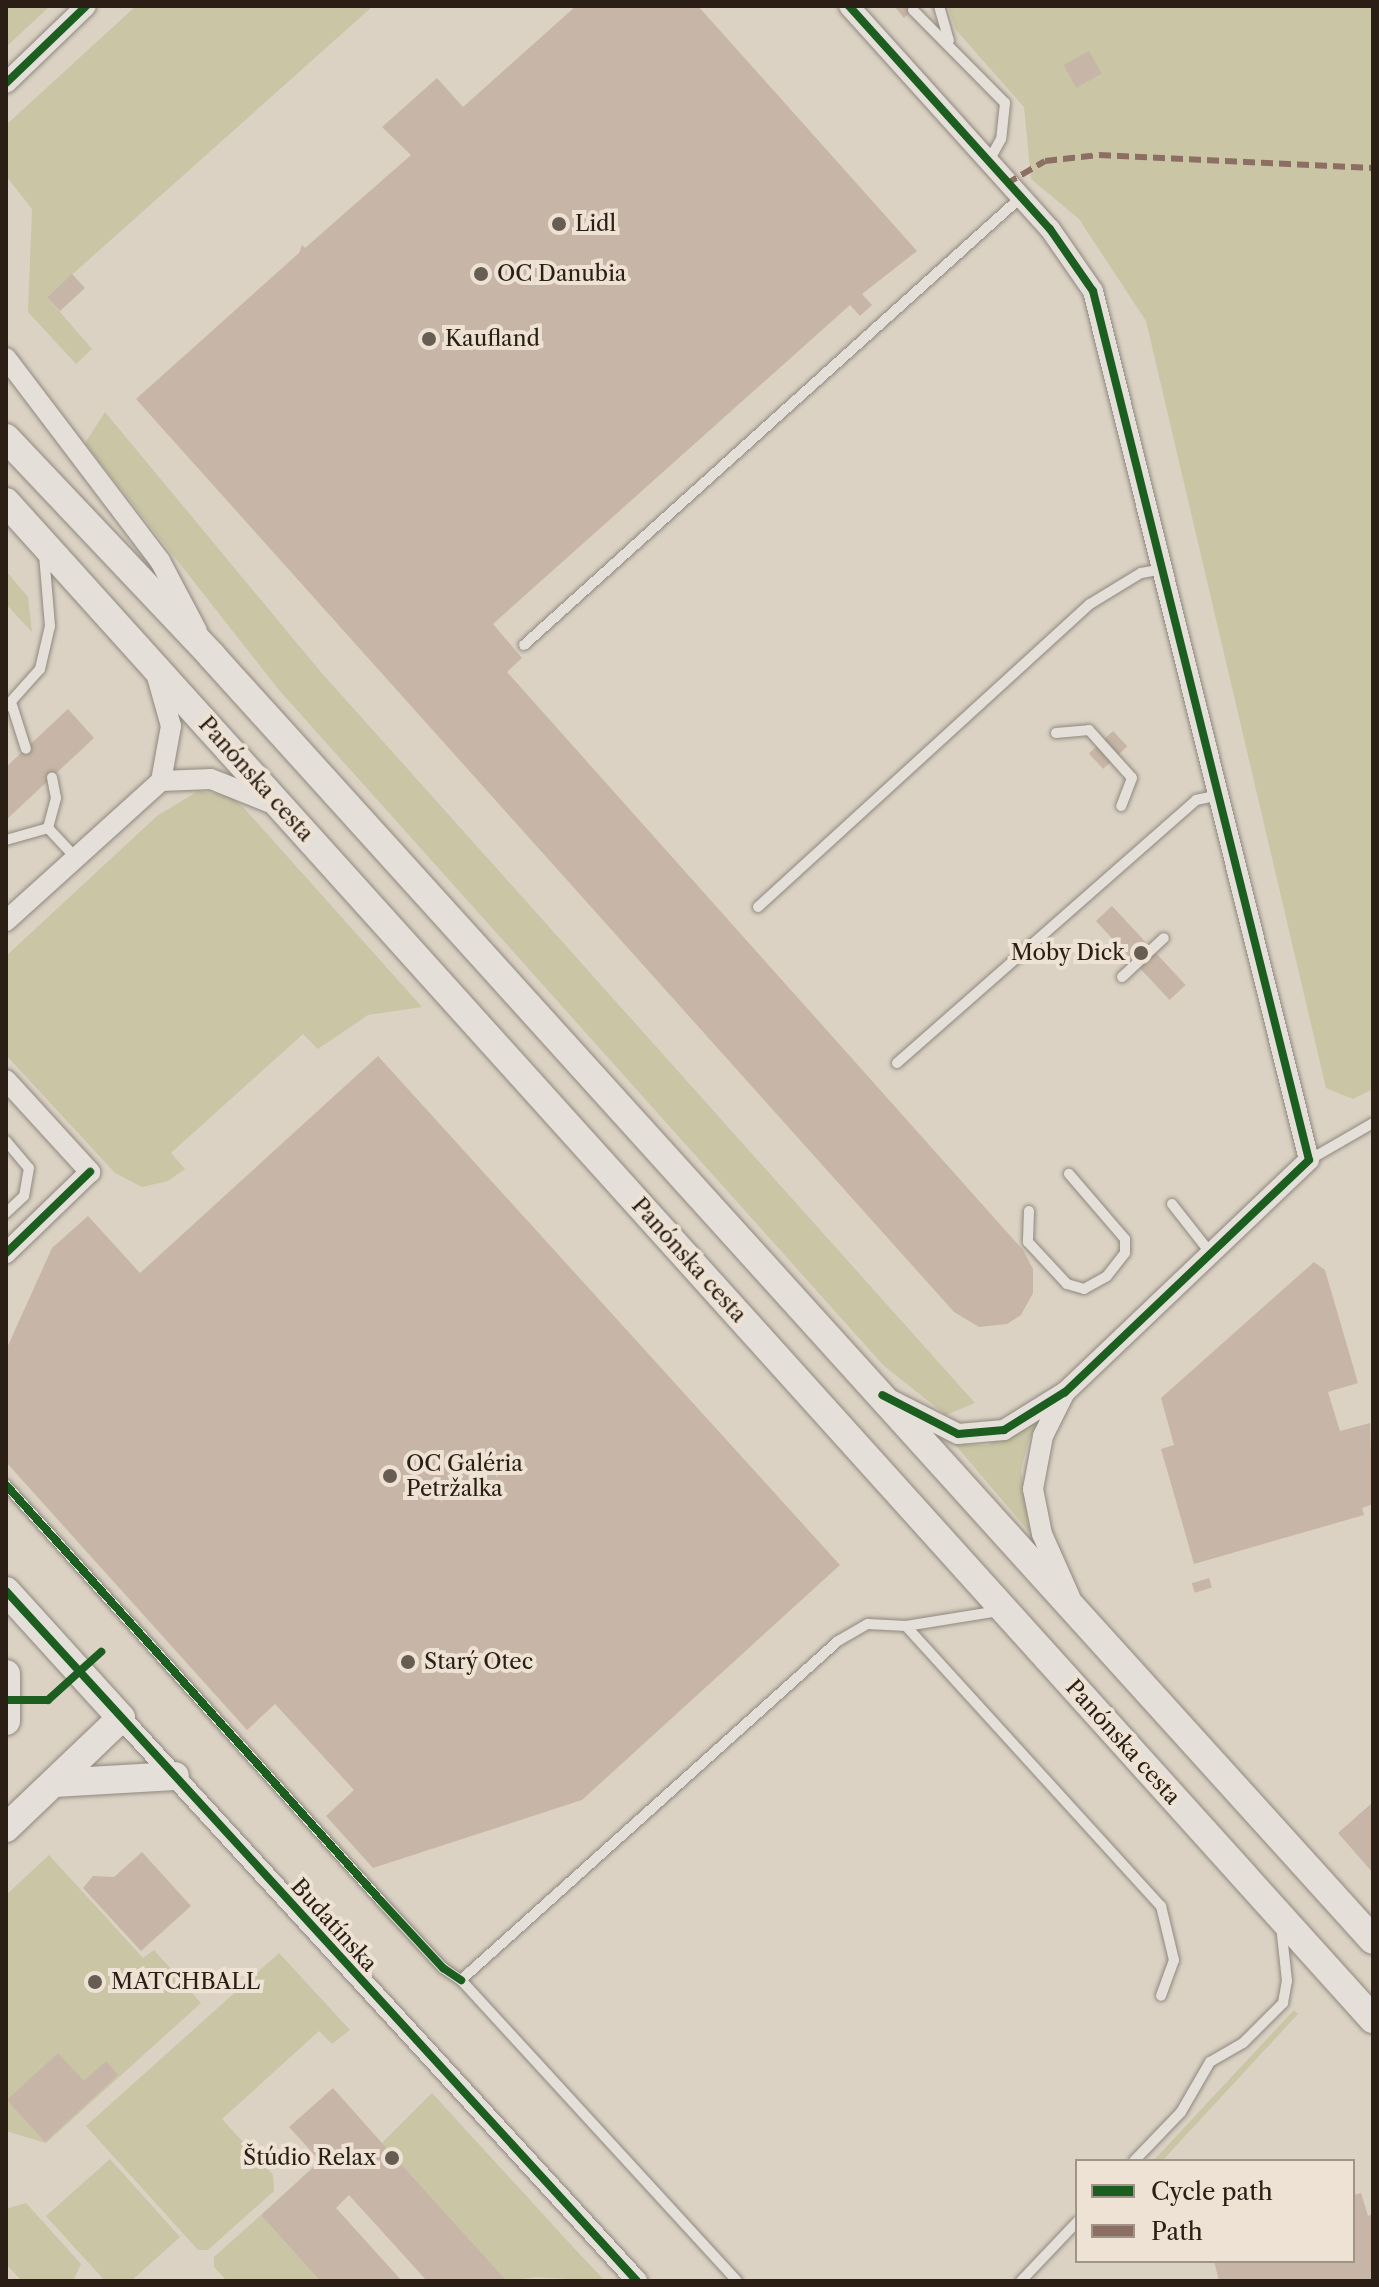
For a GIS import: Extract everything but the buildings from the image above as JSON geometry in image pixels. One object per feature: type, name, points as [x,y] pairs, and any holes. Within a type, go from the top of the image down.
[{"type":"main road","points":[[6,438],[211,655],[1073,1604],[1373,1940]]},
{"type":"main road","name":"Panónska cesta","points":[[6,502],[1373,2019]]},
{"type":"main road","name":"Budatínska","points":[[6,1591],[121,1718]]},
{"type":"main road","points":[[6,1828],[121,1718]]},
{"type":"main road","points":[[54,1783],[175,1776]]},
{"type":"street","points":[[6,83],[86,6]]},
{"type":"street","points":[[849,6],[1019,199],[1050,229],[1093,291],[1221,794],[1309,1160],[1065,1392],[1004,1430],[976,1436],[943,1428],[882,1395]]},
{"type":"street","points":[[6,358],[160,561],[211,655]]},
{"type":"street","points":[[6,921],[161,781],[171,726],[154,665]]},
{"type":"street","points":[[161,781],[211,779],[282,808]]},
{"type":"street","points":[[6,1080],[90,1172],[6,1253]]},
{"type":"street","points":[[1065,1392],[1043,1436],[1033,1489],[1042,1534],[1073,1604]]},
{"type":"street","name":"Budatínska","points":[[121,1718],[637,2281]]},
{"type":"lane","points":[[939,6],[950,43]]},
{"type":"lane","points":[[913,10],[950,43],[1005,103],[1001,139],[988,164]]},
{"type":"lane","points":[[524,645],[1019,199]]},
{"type":"lane","points":[[26,749],[8,704],[40,669],[50,626],[43,543]]},
{"type":"lane","points":[[758,907],[1090,604],[1141,573],[1164,569]]},
{"type":"lane","points":[[1056,733],[1089,730],[1132,778],[1121,806]]},
{"type":"lane","points":[[48,828],[56,798],[52,777]]},
{"type":"lane","points":[[897,1063],[1196,800],[1221,794]]},
{"type":"lane","points":[[6,840],[48,828]]},
{"type":"lane","points":[[48,828],[76,858]]},
{"type":"lane","points":[[1122,977],[1164,938]]},
{"type":"lane","points":[[1309,1160],[1373,1123]]},
{"type":"lane","points":[[6,1141],[29,1168],[24,1196],[6,1213]]},
{"type":"lane","points":[[1029,1211],[1028,1242],[1067,1284],[1084,1289],[1107,1276],[1125,1253],[1125,1239],[1069,1174]]},
{"type":"lane","points":[[1172,1204],[1212,1255]]},
{"type":"lane","points":[[6,1485],[380,1900],[443,1968],[461,1980],[737,2281]]},
{"type":"lane","points":[[461,1980],[838,1641],[868,1624],[906,1626],[1004,1610]]},
{"type":"lane","points":[[906,1626],[1161,1906],[1174,1960],[1161,1996]]},
{"type":"lane","points":[[1136,2159],[1181,2112],[1210,2062],[1243,2043],[1283,2003],[1287,1981],[1280,1916]]},
{"type":"lane","points":[[1021,2281],[1075,2224]]},
{"type":"shaded area","points":[[6,6],[50,6],[6,47]]},
{"type":"shaded area","points":[[136,6],[373,6],[47,297],[92,349],[76,364],[28,312],[32,209],[6,176],[6,125]]},
{"type":"shaded area","points":[[948,6],[1373,6],[1373,1089],[1353,1099],[1326,1088],[1146,321],[1079,219],[1031,179],[1024,107],[956,30]]},
{"type":"shaded area","points":[[105,412],[320,671],[975,1403],[946,1415],[884,1366],[279,690],[85,443]]},
{"type":"shaded area","points":[[6,571],[28,597],[32,632],[6,604]]},
{"type":"shaded area","points":[[198,791],[230,796],[243,807],[422,1007],[368,1015],[318,1049],[303,1034],[171,1153],[185,1169],[168,1181],[142,1187],[115,1173],[6,1055],[6,956],[157,816]]},
{"type":"shaded area","points":[[1042,1418],[1029,1439],[1021,1471],[1030,1533],[947,1435],[969,1445],[988,1445]]},
{"type":"shaded area","name":"MATCHBALL","points":[[49,1855],[143,1958],[154,1950],[201,2003],[46,2143],[6,2131],[6,1895]]},
{"type":"shaded area","points":[[279,1953],[350,2030],[332,2044],[319,2031],[222,2119],[273,2175],[274,2191],[208,2250],[198,2250],[86,2126]]},
{"type":"shaded area","points":[[1294,2010],[1298,2014],[1164,2159],[1155,2159]]},
{"type":"shaded area","points":[[432,2093],[605,2281],[536,2277],[507,2281],[382,2143]]},
{"type":"shaded area","points":[[110,2159],[180,2237],[131,2281],[105,2281],[46,2216]]},
{"type":"shaded area","points":[[26,2203],[81,2264],[73,2281],[22,2281],[6,2264],[6,2209]]},
{"type":"shaded area","points":[[261,2215],[320,2281],[227,2281],[214,2267],[214,2257]]},
{"type":"marked path","points":[[1006,184],[1045,161],[1099,155],[1373,168]]},
{"type":"cycle path","points":[[6,83],[86,6]]},
{"type":"cycle path","points":[[849,6],[1050,229],[1093,291],[1309,1160],[1065,1392],[1004,1430],[958,1434],[882,1395]]},
{"type":"cycle path","points":[[6,1253],[90,1172]]},
{"type":"cycle path","points":[[6,1485],[380,1900],[443,1968],[461,1980]]},
{"type":"cycle path","points":[[6,1591],[637,2281]]},
{"type":"cycle path","points":[[6,1700],[48,1700],[101,1652]]},
{"type":"place","name":"Lidl","points":[[559,224]]},
{"type":"place","name":"OC Danubia","points":[[481,274]]},
{"type":"place","name":"Kaufland","points":[[429,339]]},
{"type":"place","name":"Moby Dick","points":[[1141,953]]},
{"type":"place","name":"OC Galéria Petržalka","points":[[390,1476]]},
{"type":"place","name":"Starý Otec","points":[[408,1662]]},
{"type":"place","name":"MATCHBALL","points":[[95,1982]]},
{"type":"place","name":"Štúdio Relax","points":[[392,2158]]}]
